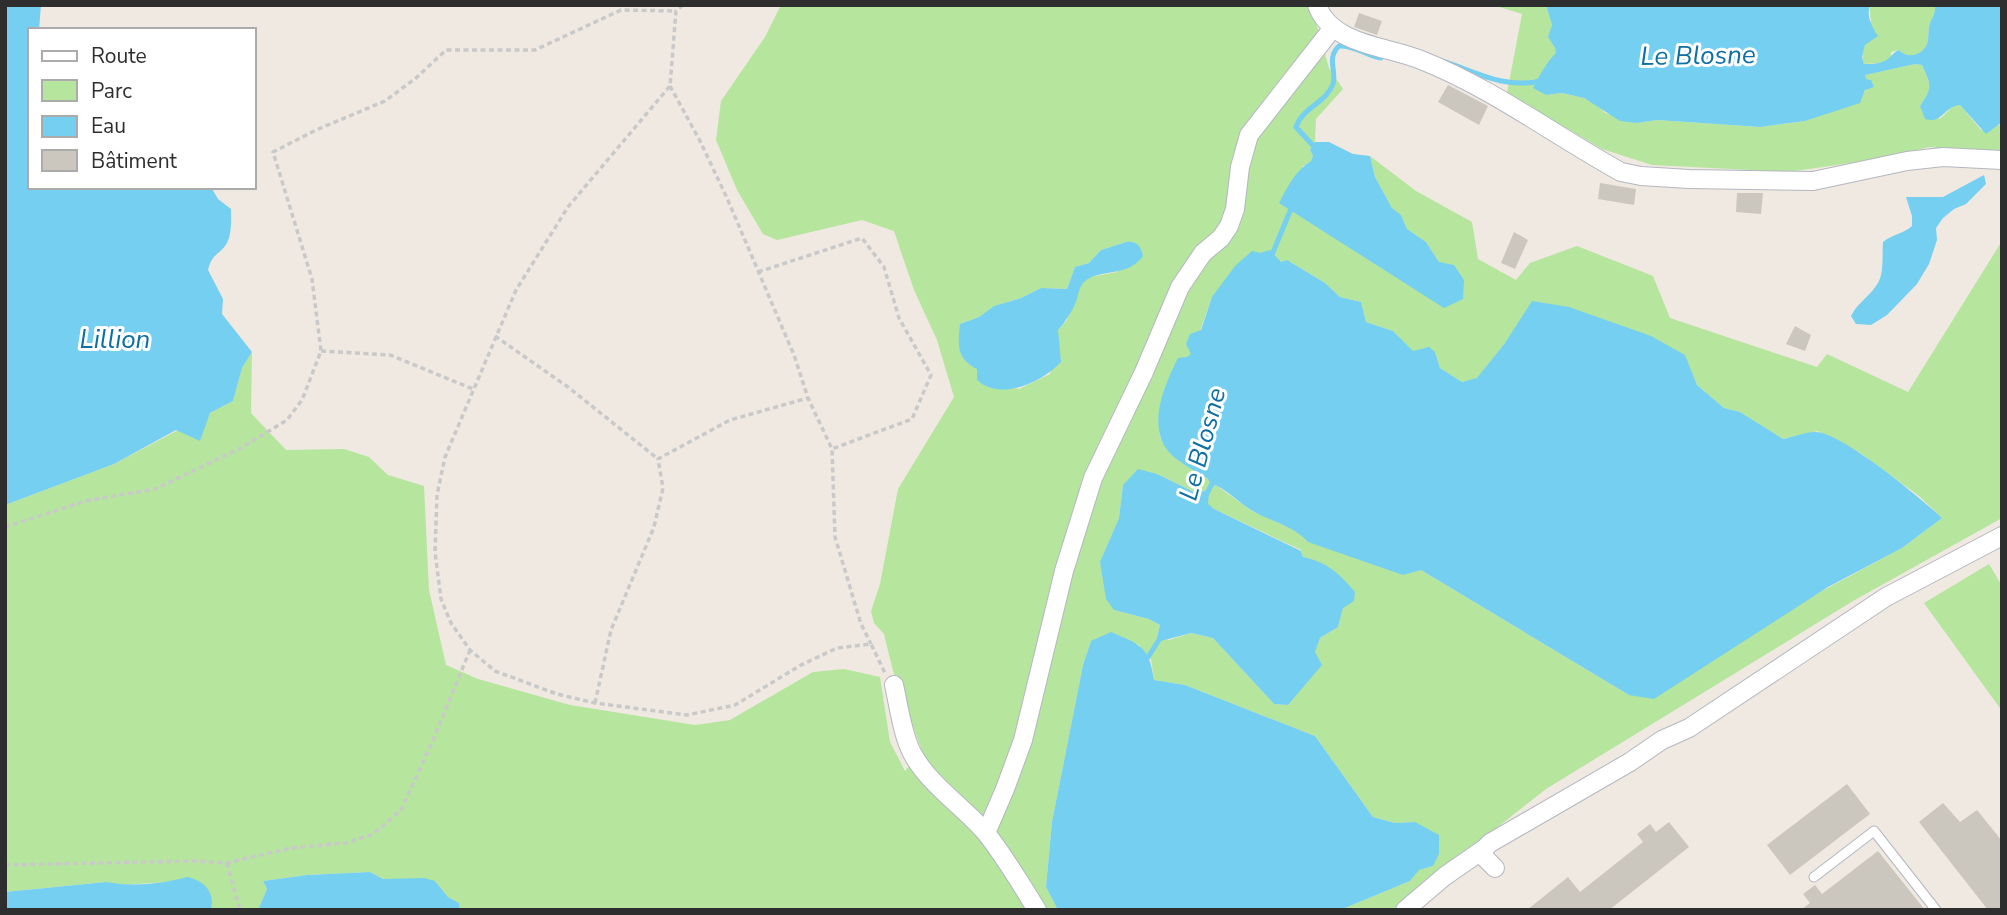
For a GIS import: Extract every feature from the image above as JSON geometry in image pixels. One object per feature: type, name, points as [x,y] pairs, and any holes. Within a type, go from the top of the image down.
[{"type":"street","points":[[1317,5],[1332,29],[1448,71],[1621,172],[1689,179],[1813,181],[1907,161],[1943,157],[2002,160]]},
{"type":"street","points":[[986,833],[1023,740],[1063,571],[1093,478],[1144,372],[1180,287],[1203,253],[1221,238],[1229,226],[1235,209],[1240,167],[1249,135],[1332,29]]},
{"type":"street","points":[[1405,910],[1490,843],[1630,762],[1662,740],[1689,728],[1886,597],[2002,536]]},
{"type":"street","points":[[894,685],[907,741],[913,755],[986,833],[1037,910]]},
{"type":"street","points":[[1483,849],[1484,857],[1495,868]]},
{"type":"lane","points":[[1814,877],[1874,831],[1936,910]]},
{"type":"path","points":[[5,527],[85,501],[155,489],[241,448],[287,420],[302,400],[321,351],[312,279],[273,152],[316,130],[385,101],[416,78],[446,50],[535,50],[621,10],[676,11],[683,5]]},
{"type":"path","points":[[676,11],[670,86],[727,198],[794,355],[808,398],[832,449],[835,537],[858,612],[881,668],[894,685]]},
{"type":"path","points":[[670,86],[568,207],[516,290],[495,336],[445,457],[437,495],[435,552],[441,599],[451,623],[470,650],[495,671],[557,694],[595,703],[687,715],[735,705],[801,665],[837,648],[872,644]]},
{"type":"path","points":[[758,272],[862,238],[884,267],[898,318],[931,375],[912,419],[832,449]]},
{"type":"path","points":[[495,336],[568,387],[658,459],[663,488],[653,527],[611,631],[595,703]]},
{"type":"path","points":[[321,351],[390,355],[472,389]]},
{"type":"path","points":[[658,459],[730,420],[808,398]]},
{"type":"path","points":[[5,865],[192,861],[226,863],[291,848],[346,843],[373,834],[401,810],[470,650]]},
{"type":"path","points":[[226,863],[240,910]]},
{"type":"green space","points":[[781,5],[1311,5],[1329,68],[1343,89],[1316,119],[1315,142],[1310,150],[1313,156],[1311,161],[1302,167],[1439,262],[1426,242],[1407,229],[1401,215],[1392,208],[1375,177],[1370,156],[1416,191],[1472,222],[1478,259],[1516,280],[1530,263],[1577,246],[1653,276],[1670,318],[1817,367],[1827,354],[1908,392],[2002,241],[2002,518],[1853,601],[1546,789],[1392,910],[1340,910],[1410,881],[1418,870],[1433,866],[1415,822],[1395,823],[1373,817],[1315,736],[1185,685],[1154,680],[1151,659],[1138,644],[1091,641],[1083,665],[1052,822],[1046,887],[1058,910],[460,910],[459,903],[448,897],[435,881],[383,879],[370,872],[307,875],[263,881],[267,889],[258,910],[211,910],[170,882],[120,885],[106,882],[5,892],[5,505],[114,464],[233,401],[242,368],[252,352],[251,413],[286,450],[344,449],[369,457],[388,475],[424,486],[429,590],[446,665],[478,679],[570,705],[695,725],[730,720],[813,672],[844,669],[880,677],[890,742],[905,771],[922,751],[893,671],[884,634],[874,623],[871,611],[880,584],[898,489],[954,397],[937,340],[914,290],[894,231],[862,220],[777,240],[763,234],[737,190],[716,140],[721,101],[765,37]],"holes":[[[1133,242],[1117,272],[1090,277],[1082,283],[1067,320],[1058,330],[1050,374],[1019,389],[977,380],[977,368],[960,324],[979,317],[994,306],[1021,298],[1041,288],[1067,289],[1075,267],[1089,263],[1101,250]],[[1275,254],[1276,259],[1281,262],[1287,260],[1325,283],[1340,297],[1361,302],[1366,322],[1393,331],[1413,352],[1435,352],[1440,368],[1462,382],[1477,379],[1505,343],[1684,355],[1697,385],[1724,408],[1740,412],[1783,439],[1818,431],[1859,452],[1919,496],[1942,518],[1902,548],[1629,695],[1421,570],[1308,542],[1301,533],[1252,511],[1210,483],[1160,437],[1159,415],[1164,392],[1192,354],[1212,297]],[[1157,474],[1194,492],[1206,491],[1208,505],[1214,509],[1301,550],[1303,557],[1343,608],[1338,627],[1320,638],[1296,695],[1288,705],[1274,704],[1213,638],[1191,633],[1169,640],[1157,637],[1160,625],[1149,619],[1114,610],[1100,563],[1119,518],[1123,485]]]},
{"type":"green space","points":[[1493,5],[1546,5],[1552,25],[1549,37],[1556,54],[1536,82],[1546,95],[1562,93],[1584,98],[1605,113],[1637,123],[1657,120],[1760,127],[1805,121],[1862,95],[1866,90],[1864,75],[1915,64],[1922,65],[1929,82],[1929,90],[1920,106],[1940,119],[1954,105],[1960,105],[1981,130],[2002,122],[2002,156],[1930,147],[1871,160],[1788,172],[1652,165],[1602,149],[1507,93],[1522,14]]},
{"type":"green space","points":[[1870,5],[1935,5],[1925,48],[1910,56],[1899,50],[1891,52],[1891,57],[1883,63],[1864,64],[1863,53],[1871,23]]},
{"type":"green space","points":[[1989,564],[2002,586],[2002,711],[1924,603]]},
{"type":"water","name":"Lillion","points":[[5,5],[41,5],[39,28],[28,28],[28,189],[212,189],[218,199],[231,209],[231,222],[227,243],[214,257],[208,270],[223,299],[222,314],[252,352],[242,368],[233,401],[210,413],[200,441],[176,430],[114,464],[5,505]]},
{"type":"water","points":[[1546,5],[1870,5],[1869,17],[1878,36],[1865,45],[1862,57],[1864,64],[1876,64],[1899,50],[1910,55],[1918,54],[1925,48],[1935,5],[2002,5],[2002,122],[1986,134],[1960,105],[1950,108],[1935,119],[1925,119],[1920,106],[1929,90],[1929,82],[1922,65],[1915,64],[1865,75],[1874,87],[1865,90],[1860,103],[1805,121],[1760,127],[1657,120],[1637,123],[1620,121],[1584,98],[1562,93],[1546,95],[1533,88],[1556,53],[1548,37],[1552,25]]},
{"type":"water","points":[[1315,142],[1329,142],[1353,154],[1370,156],[1375,177],[1392,208],[1401,215],[1407,229],[1426,242],[1439,262],[1454,265],[1464,280],[1463,299],[1444,308],[1279,203],[1296,174],[1311,161],[1313,156],[1310,150]]},
{"type":"water","points":[[1984,175],[1986,184],[1966,204],[1943,218],[1936,228],[1937,240],[1929,264],[1917,284],[1887,315],[1871,325],[1856,324],[1851,316],[1881,277],[1883,242],[1912,226],[1906,197],[1943,197]]},
{"type":"water","points":[[1126,242],[1138,245],[1143,256],[1129,267],[1097,275],[1082,284],[1072,310],[1058,330],[1061,362],[1043,376],[1021,387],[998,389],[977,380],[977,369],[965,360],[960,350],[960,324],[979,317],[994,306],[1021,298],[1041,288],[1067,289],[1075,267],[1089,263],[1101,250]]},
{"type":"water","points":[[1270,250],[1281,262],[1287,260],[1325,283],[1340,297],[1361,302],[1366,322],[1393,331],[1413,351],[1429,347],[1435,352],[1440,368],[1462,382],[1477,378],[1505,343],[1532,301],[1569,307],[1651,336],[1685,355],[1697,385],[1724,408],[1740,412],[1783,439],[1815,432],[1843,442],[1917,496],[1942,518],[1902,548],[1828,587],[1654,699],[1629,695],[1421,570],[1403,575],[1308,542],[1289,528],[1251,510],[1181,463],[1168,451],[1159,429],[1160,404],[1178,358],[1191,354],[1186,344],[1190,334],[1201,330],[1212,297],[1235,266],[1252,251],[1260,253]]},
{"type":"water","points":[[1138,469],[1157,474],[1194,492],[1205,491],[1209,494],[1208,504],[1214,509],[1301,551],[1303,557],[1326,565],[1355,592],[1354,601],[1343,608],[1338,627],[1320,638],[1315,652],[1322,665],[1288,705],[1274,704],[1213,638],[1191,633],[1161,641],[1157,637],[1160,625],[1149,619],[1114,610],[1106,599],[1100,562],[1119,518],[1123,485]]},
{"type":"water","points":[[1111,632],[1142,648],[1149,660],[1154,680],[1185,685],[1315,736],[1373,817],[1395,823],[1415,822],[1439,835],[1439,854],[1433,866],[1419,870],[1410,881],[1340,910],[1058,910],[1046,887],[1052,822],[1083,665],[1091,641]]},
{"type":"water","points":[[370,872],[383,879],[424,878],[435,881],[448,897],[459,903],[460,910],[258,910],[267,889],[263,881],[307,875]]},
{"type":"water","points":[[187,877],[199,881],[207,888],[211,898],[211,910],[5,910],[5,892],[106,882],[147,884]]},
{"type":"building","points":[[1359,13],[1382,21],[1377,35],[1354,27]]},
{"type":"building","points":[[1448,85],[1488,106],[1479,125],[1438,102]]},
{"type":"building","points":[[1600,183],[1636,189],[1634,205],[1598,199]]},
{"type":"building","points":[[1737,193],[1763,193],[1761,214],[1736,212]]},
{"type":"building","points":[[1514,232],[1528,240],[1515,269],[1501,263]]},
{"type":"building","points":[[1795,326],[1811,335],[1805,351],[1786,344]]},
{"type":"building","points":[[1847,784],[1870,814],[1790,875],[1767,845]]},
{"type":"building","points":[[1943,803],[1960,822],[1977,810],[2002,841],[2002,910],[1988,910],[1919,822]]},
{"type":"building","points":[[1669,822],[1689,847],[1609,910],[1527,910],[1568,877],[1580,892],[1643,842],[1637,834],[1650,824],[1656,832]]},
{"type":"building","points":[[1878,851],[1925,910],[1801,910],[1810,903],[1803,894],[1815,885],[1822,894]]},
{"type":"waterway","name":"Le Blosne","points":[[1317,150],[1296,127],[1299,120],[1330,90],[1334,79],[1332,60],[1335,51],[1339,46],[1345,46],[1381,58]]},
{"type":"waterway","name":"Le Blosne","points":[[1446,62],[1503,81],[1540,81]]},
{"type":"waterway","name":"Le Blosne","points":[[1271,257],[1293,204]]},
{"type":"waterway","name":"Le Blosne","points":[[1204,499],[1214,480]]},
{"type":"waterway","name":"Le Blosne","points":[[1145,662],[1162,635]]}]
